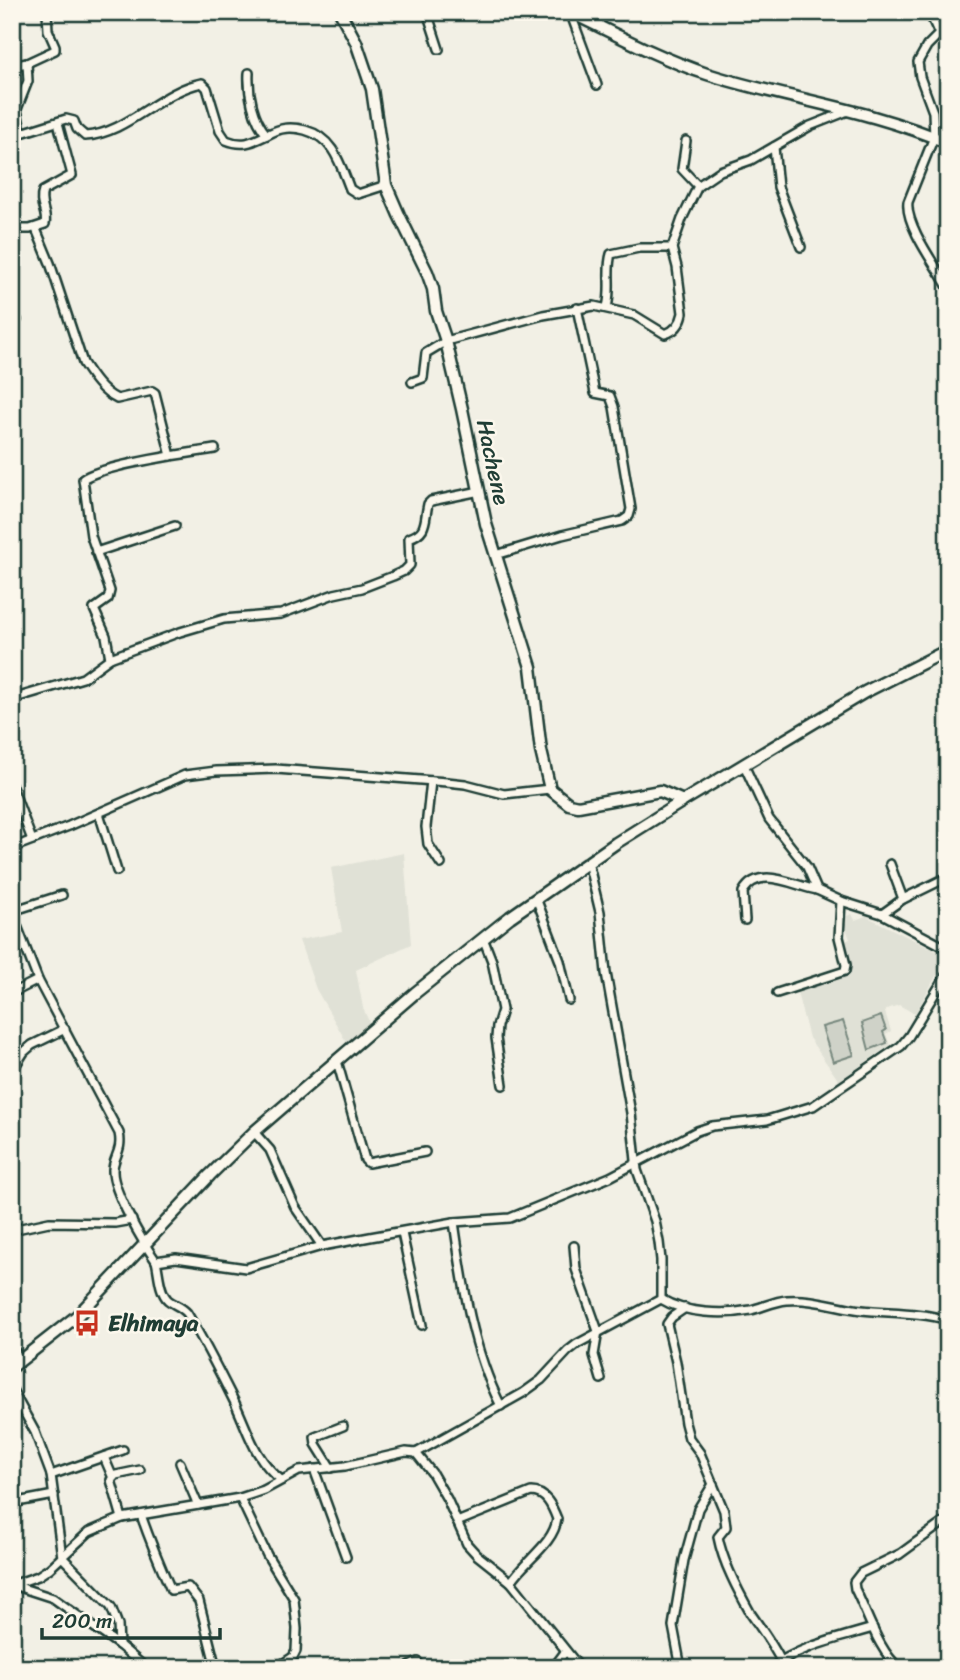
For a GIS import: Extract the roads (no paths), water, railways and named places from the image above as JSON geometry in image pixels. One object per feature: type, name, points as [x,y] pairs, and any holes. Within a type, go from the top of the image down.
[{"type":"street","points":[[12,66],[27,63],[56,48],[48,30],[47,12]]},
{"type":"street","name":"Hachene","points":[[340,12],[361,55],[372,89],[387,185],[427,272],[446,341],[496,555],[531,667],[541,751],[550,789]]},
{"type":"street","points":[[427,12],[439,50]]},
{"type":"street","points":[[570,12],[654,53],[705,73],[852,110],[948,143]]},
{"type":"street","points":[[570,12],[597,85]]},
{"type":"street","points":[[596,25],[606,12]]},
{"type":"street","points":[[929,12],[944,33],[927,46],[918,62],[920,77],[933,113],[934,137],[908,202],[907,211],[911,223],[948,287]]},
{"type":"street","points":[[21,132],[17,109],[28,81],[27,63]]},
{"type":"street","points":[[249,73],[248,86],[256,116],[267,135]]},
{"type":"street","points":[[12,136],[72,120],[82,134],[98,134],[115,128],[160,100],[202,83],[207,88],[220,131],[226,140],[247,144],[277,130],[297,128],[318,134],[334,151],[349,189],[353,192],[358,194],[387,185]]},
{"type":"street","points":[[412,382],[423,378],[426,354],[446,341],[577,308],[607,307],[634,315],[665,334],[676,328],[683,313],[672,248],[698,186],[720,171],[751,160],[810,126],[852,110]]},
{"type":"street","points":[[12,229],[36,229],[46,222],[41,203],[43,191],[70,177],[72,172],[58,123]]},
{"type":"street","points":[[686,141],[682,169],[698,186]]},
{"type":"street","points":[[774,147],[775,174],[780,194],[801,247]]},
{"type":"street","points":[[36,229],[83,363],[91,376],[117,400],[144,392],[155,393],[171,456]]},
{"type":"street","points":[[607,307],[611,284],[611,254],[639,248],[672,248]]},
{"type":"street","points":[[496,555],[562,535],[622,521],[629,516],[631,509],[614,407],[610,396],[595,393],[577,308]]},
{"type":"street","points":[[110,659],[106,636],[94,609],[110,596],[91,536],[83,479],[88,475],[171,456],[215,449]]},
{"type":"street","points":[[13,697],[83,678],[110,659],[180,632],[224,619],[281,614],[393,576],[410,565],[409,538],[424,530],[428,504],[480,491]]},
{"type":"street","points":[[96,552],[175,526]]},
{"type":"street","points":[[12,1347],[16,1364],[77,1316],[254,1132],[483,938],[536,898],[683,801],[865,692],[948,650]]},
{"type":"street","points":[[744,765],[769,819],[807,866],[817,890]]},
{"type":"street","points":[[12,848],[99,813],[167,781],[185,775],[216,771],[276,769],[431,781],[465,784],[504,794],[550,789],[569,804],[578,806],[660,791],[683,801]]},
{"type":"street","points":[[431,781],[426,827],[428,844],[441,864]]},
{"type":"street","points":[[12,787],[32,840]]},
{"type":"street","points":[[99,813],[117,870]]},
{"type":"street","points":[[588,862],[600,912],[606,973],[631,1113],[636,1163],[655,1220],[661,1260],[661,1299]]},
{"type":"street","points":[[890,864],[904,900]]},
{"type":"street","points":[[882,914],[948,877]]},
{"type":"street","points":[[745,920],[743,892],[751,881],[780,879],[882,914],[948,949]]},
{"type":"street","points":[[62,895],[12,912],[38,980],[119,1133],[120,1147],[113,1171],[132,1220],[156,1261],[163,1292],[167,1300],[178,1304],[187,1313],[233,1399],[255,1451],[269,1470],[281,1480]]},
{"type":"street","points":[[536,898],[560,961],[569,1000]]},
{"type":"street","points":[[776,993],[845,971],[839,937],[841,901]]},
{"type":"street","points":[[483,938],[492,961],[502,1010],[496,1038],[503,1085]]},
{"type":"street","points":[[156,1261],[176,1258],[246,1268],[322,1246],[454,1222],[510,1218],[536,1209],[636,1163],[697,1130],[767,1120],[813,1106],[901,1046],[948,972]]},
{"type":"street","points":[[12,993],[38,980]]},
{"type":"street","points":[[12,1070],[32,1045],[65,1029]]},
{"type":"street","points":[[337,1061],[368,1163],[425,1152]]},
{"type":"street","points":[[12,1088],[14,1097]]},
{"type":"street","points":[[254,1132],[270,1150],[295,1207],[322,1246]]},
{"type":"street","points":[[12,1230],[49,1222],[115,1223],[132,1220]]},
{"type":"street","points":[[454,1222],[467,1312],[485,1371],[501,1406]]},
{"type":"street","points":[[402,1233],[422,1325]]},
{"type":"street","points":[[574,1246],[576,1269],[598,1331],[594,1355],[601,1379]]},
{"type":"street","points":[[13,1585],[38,1576],[89,1532],[122,1518],[240,1497],[264,1490],[299,1471],[416,1453],[501,1406],[541,1380],[568,1351],[598,1331],[661,1299],[685,1308],[726,1312],[755,1309],[787,1300],[802,1300],[862,1310],[915,1313],[948,1320]]},
{"type":"street","points":[[685,1308],[667,1324],[685,1423],[713,1484],[725,1521],[725,1528],[718,1537],[723,1554],[751,1612],[771,1640],[781,1661]]},
{"type":"street","points":[[12,1390],[35,1432],[51,1475],[62,1557],[111,1608],[118,1625],[119,1646]]},
{"type":"street","points":[[331,1468],[316,1444],[315,1437],[343,1426]]},
{"type":"street","points":[[51,1475],[123,1450]]},
{"type":"street","points":[[416,1453],[447,1499],[467,1544],[511,1582],[580,1668]]},
{"type":"street","points":[[103,1457],[113,1478],[111,1482],[122,1518]]},
{"type":"street","points":[[180,1463],[198,1505]]},
{"type":"street","points":[[314,1469],[346,1557]]},
{"type":"street","points":[[113,1478],[140,1470]]},
{"type":"street","points":[[681,1668],[673,1626],[684,1560],[698,1509],[713,1484]]},
{"type":"street","points":[[457,1522],[531,1492],[538,1492],[548,1501],[557,1519],[554,1531],[519,1569],[511,1582]]},
{"type":"street","points":[[12,1503],[54,1495]]},
{"type":"street","points":[[240,1497],[267,1555],[294,1599],[296,1651],[293,1657],[276,1668]]},
{"type":"street","points":[[141,1515],[171,1590],[188,1587],[199,1601],[216,1668]]},
{"type":"street","points":[[900,1668],[891,1661],[854,1584],[870,1567],[912,1547],[948,1519]]},
{"type":"street","points":[[13,1585],[53,1598],[146,1668]]},
{"type":"street","points":[[771,1668],[812,1647],[873,1628]]},
{"type":"street","points":[[553,1668],[565,1652]]},
{"type":"street","points":[[406,1668],[418,1662]]},
{"type":"street","points":[[927,1668],[942,1668]]},
{"type":"place","name":"Elhimaya","points":[[87,1323]]}]
